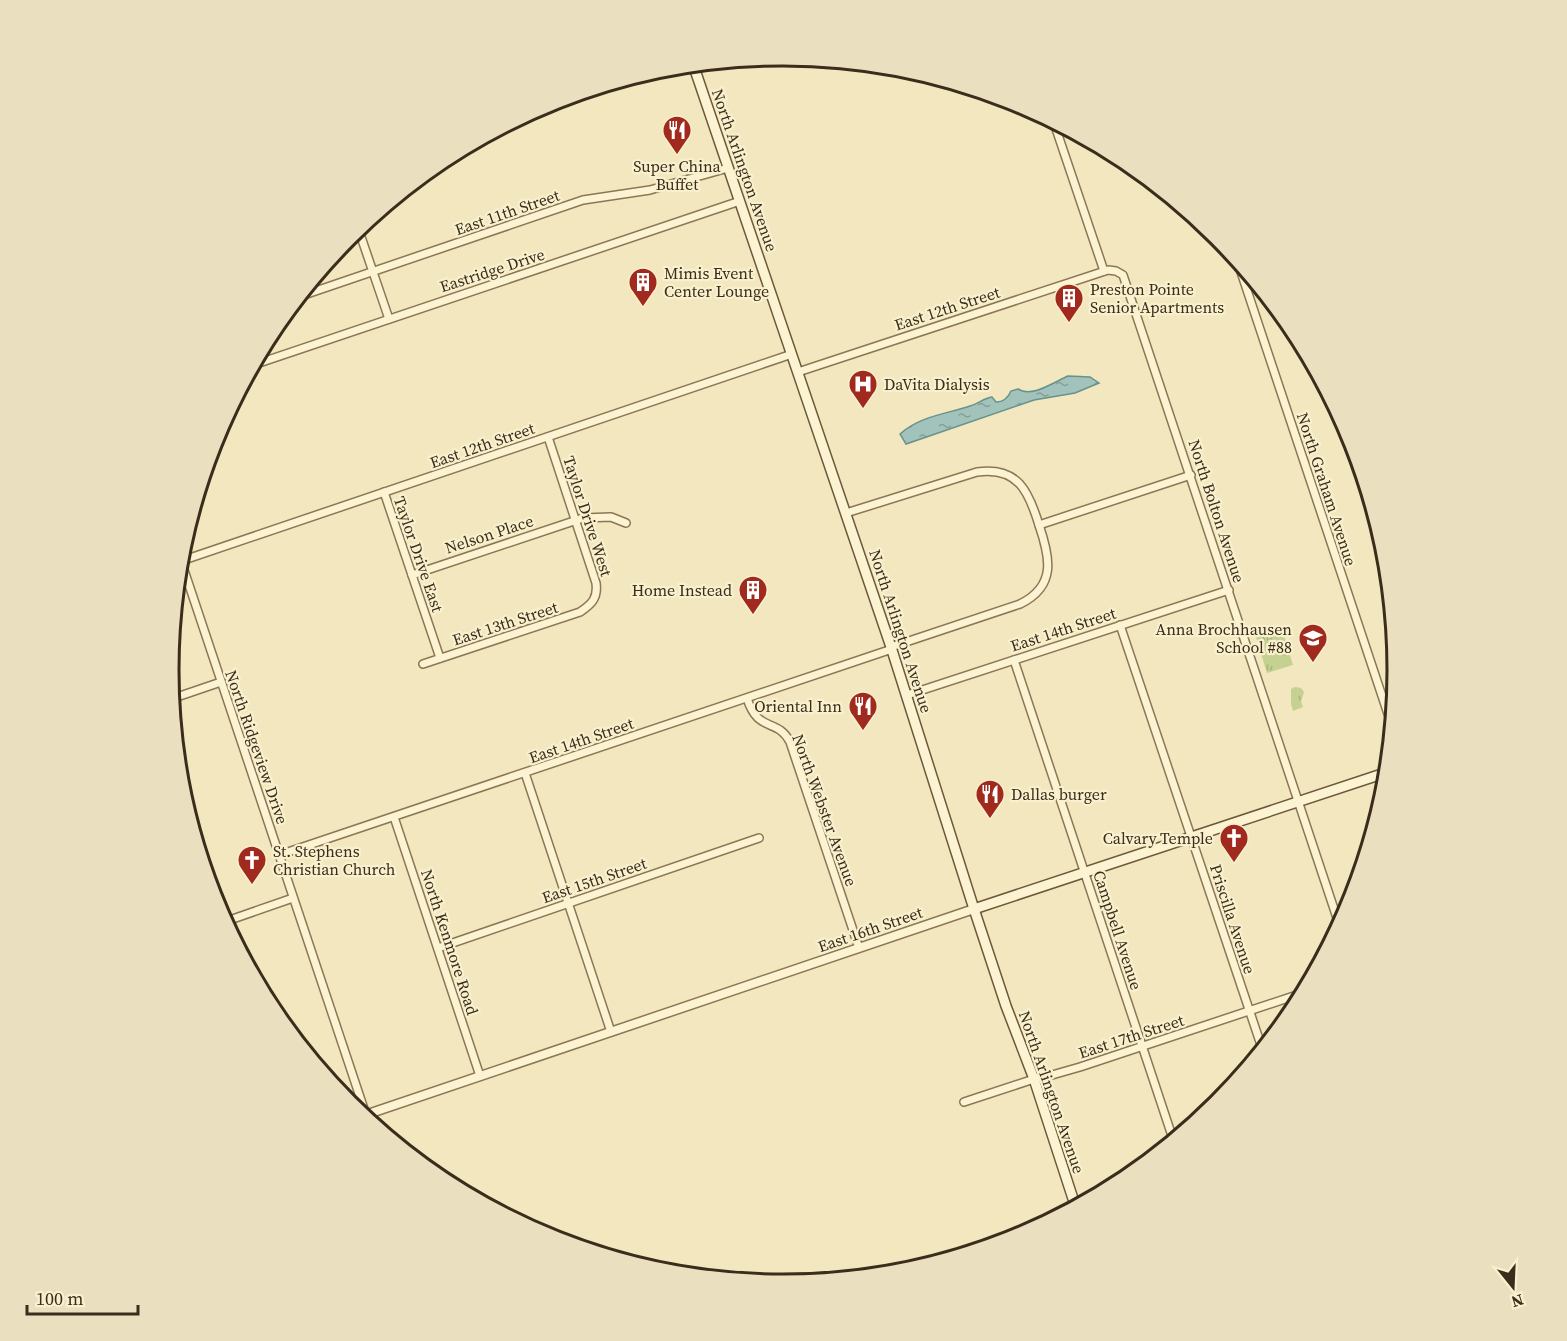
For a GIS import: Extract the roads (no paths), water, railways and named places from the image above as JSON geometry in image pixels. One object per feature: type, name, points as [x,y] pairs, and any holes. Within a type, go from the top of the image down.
[{"type":"main road","name":"North Arlington Avenue","points":[[696,73],[907,695],[974,909],[1006,1006],[1034,1078],[1074,1201]]},
{"type":"main road","name":"East 16th Street","points":[[974,909],[1378,775]]},
{"type":"street","points":[[1057,131],[1104,271]]},
{"type":"street","name":"East 11th Street","points":[[313,292],[583,200],[642,192],[728,168]]},
{"type":"street","name":"Eastridge Drive","points":[[265,360],[741,201]]},
{"type":"street","points":[[361,238],[388,319]]},
{"type":"street","name":"East 12th Street","points":[[798,372],[1104,271]]},
{"type":"street","name":"North Bolton Avenue","points":[[1104,271],[1118,272],[1126,280],[1336,915]]},
{"type":"street","name":"North Graham Avenue","points":[[1243,278],[1387,711]]},
{"type":"street","name":"East 12th Street","points":[[190,557],[792,354]]},
{"type":"street","name":"Taylor Drive West","points":[[548,437],[597,585],[593,603]]},
{"type":"street","name":"East 14th Street","points":[[279,855],[1020,604],[1035,595],[1045,581],[1049,565],[1048,551],[1031,499],[1021,485],[1007,475],[991,471],[977,472],[846,513]]},
{"type":"street","points":[[1039,525],[1191,475]]},
{"type":"street","name":"Taylor Drive East","points":[[384,492],[440,658]]},
{"type":"street","name":"Nelson Place","points":[[412,575],[588,517],[611,517],[626,523]]},
{"type":"street","name":"North Ridgeview Drive","points":[[186,579],[360,1101]]},
{"type":"street","name":"East 14th Street","points":[[907,695],[1229,590]]},
{"type":"street","name":"East 13th Street","points":[[423,664],[580,612],[593,603]]},
{"type":"street","name":"Priscilla Avenue","points":[[1120,625],[1260,1042]]},
{"type":"street","name":"Campbell Avenue","points":[[1014,660],[1171,1134]]},
{"type":"street","points":[[180,696],[221,682]]},
{"type":"street","name":"North Webster Avenue","points":[[747,698],[751,712],[757,719],[763,724],[779,729],[790,742],[859,948]]},
{"type":"street","points":[[525,773],[611,1032]]},
{"type":"street","name":"North Kenmore Road","points":[[394,817],[480,1076]]},
{"type":"street","name":"East 15th Street","points":[[438,948],[759,838]]},
{"type":"street","points":[[233,919],[293,898]]},
{"type":"street","name":"East 16th Street","points":[[372,1112],[974,909]]},
{"type":"street","name":"East 17th Street","points":[[964,1102],[1034,1078],[1071,1070],[1292,997]]},
{"type":"water","points":[[1068,376],[1090,377],[1099,383],[1075,393],[1034,400],[906,444],[900,434],[916,423],[934,416],[992,397],[996,402],[1001,401],[1007,398],[1011,391],[1018,389],[1030,392]]},
{"type":"place","name":"Super China Buffet","points":[[677,156]]},
{"type":"place","name":"Mimis Event Center Lounge","points":[[643,308]]},
{"type":"place","name":"Preston Pointe Senior Apartments","points":[[1069,324]]},
{"type":"place","name":"DaVita Dialysis","points":[[863,410]]},
{"type":"place","name":"Home Instead","points":[[753,616]]},
{"type":"place","name":"Anna Brochhausen School #88","points":[[1313,664]]},
{"type":"place","name":"Oriental Inn","points":[[863,732]]},
{"type":"place","name":"Dallas burger","points":[[990,820]]},
{"type":"place","name":"Calvary Temple","points":[[1234,864]]},
{"type":"place","name":"St. Stephens Christian Church","points":[[252,886]]}]
